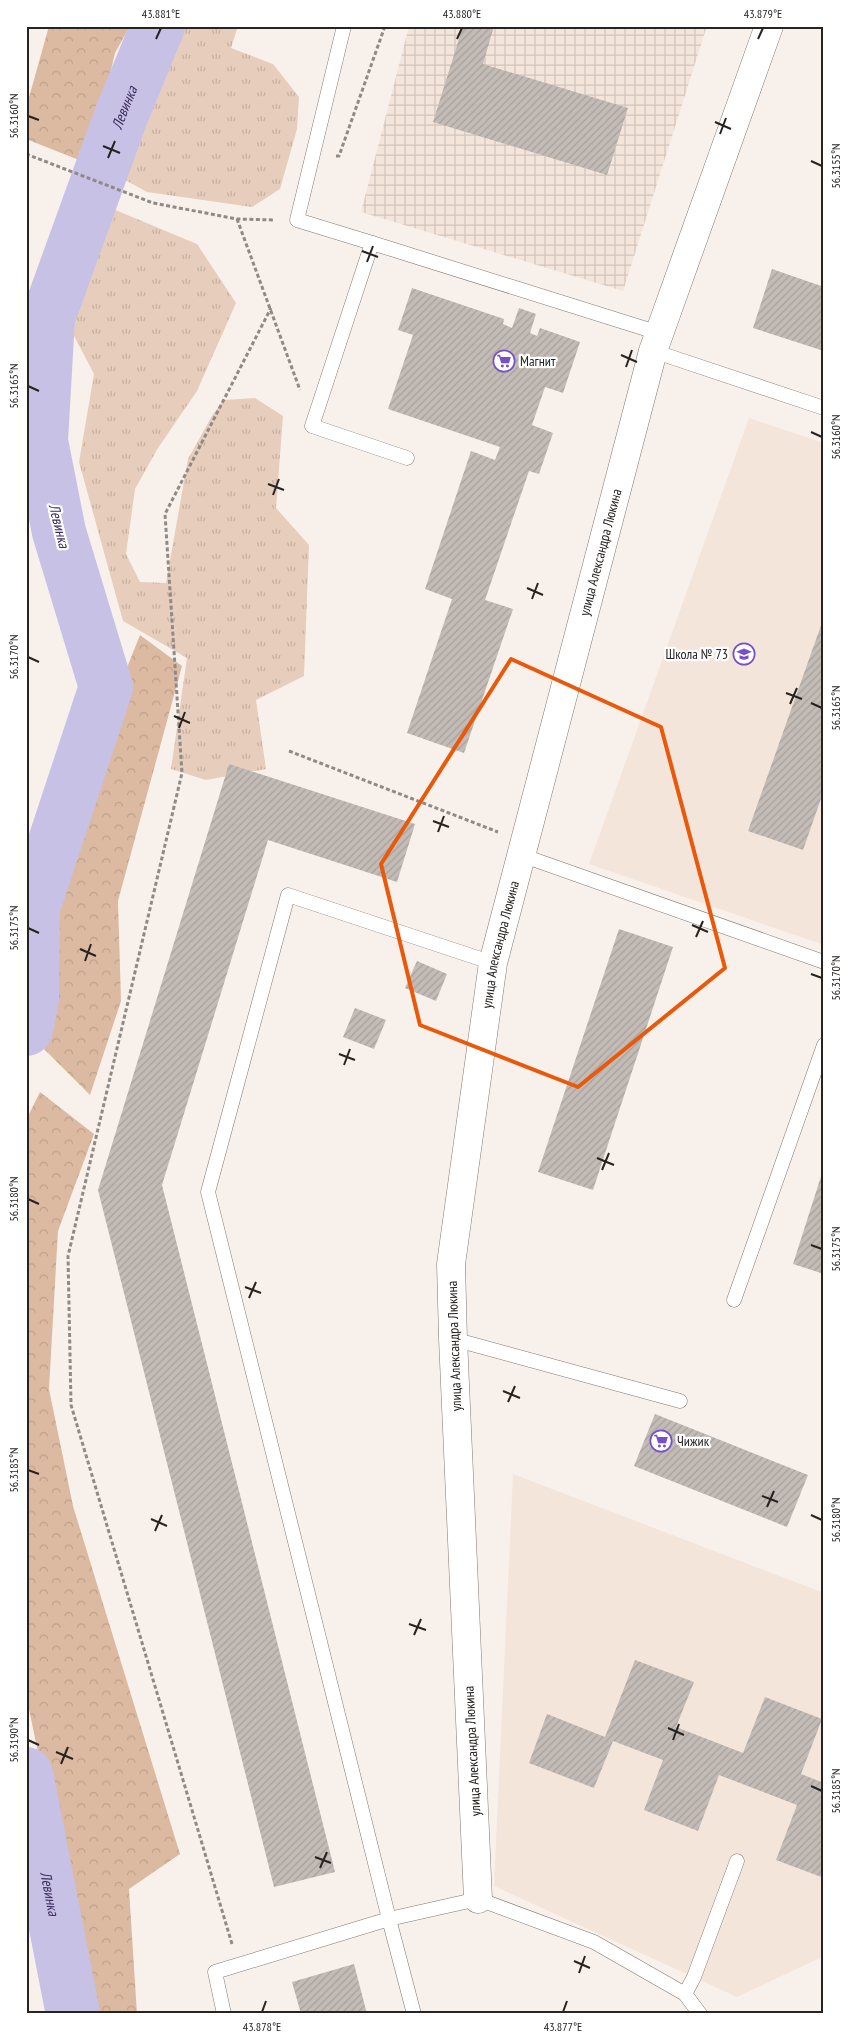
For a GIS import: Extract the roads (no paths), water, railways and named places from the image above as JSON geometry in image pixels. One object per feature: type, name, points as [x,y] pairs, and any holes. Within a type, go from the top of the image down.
[{"type":"street","name":"улица Александра Люкина","points":[[478,1899],[451,1264],[493,963],[656,342],[769,26]]},
{"type":"lane","points":[[344,26],[297,220],[372,243],[656,342],[824,408]]},
{"type":"lane","points":[[372,243],[312,426],[408,458]]},
{"type":"lane","points":[[523,849],[824,962]]},
{"type":"lane","points":[[414,2014],[208,1192],[288,895],[493,963]]},
{"type":"lane","points":[[734,1300],[824,1044]]},
{"type":"lane","points":[[453,1339],[680,1401]]},
{"type":"lane","points":[[685,1994],[694,1977],[737,1861]]},
{"type":"lane","points":[[224,2014],[215,1972],[389,1918],[478,1899],[594,1942],[685,1994],[700,2014]]},
{"type":"waterway","name":"Левинка","points":[[26,1029],[32,999],[33,908],[106,687],[59,532],[41,441],[48,318],[121,116],[158,26]]},
{"type":"waterway","name":"Левинка","points":[[26,1774],[73,2014]]},
{"type":"place","name":"Магнит","points":[[504,361]]},
{"type":"place","name":"Школа № 73","points":[[744,654]]},
{"type":"place","name":"Чижик","points":[[661,1441]]}]
